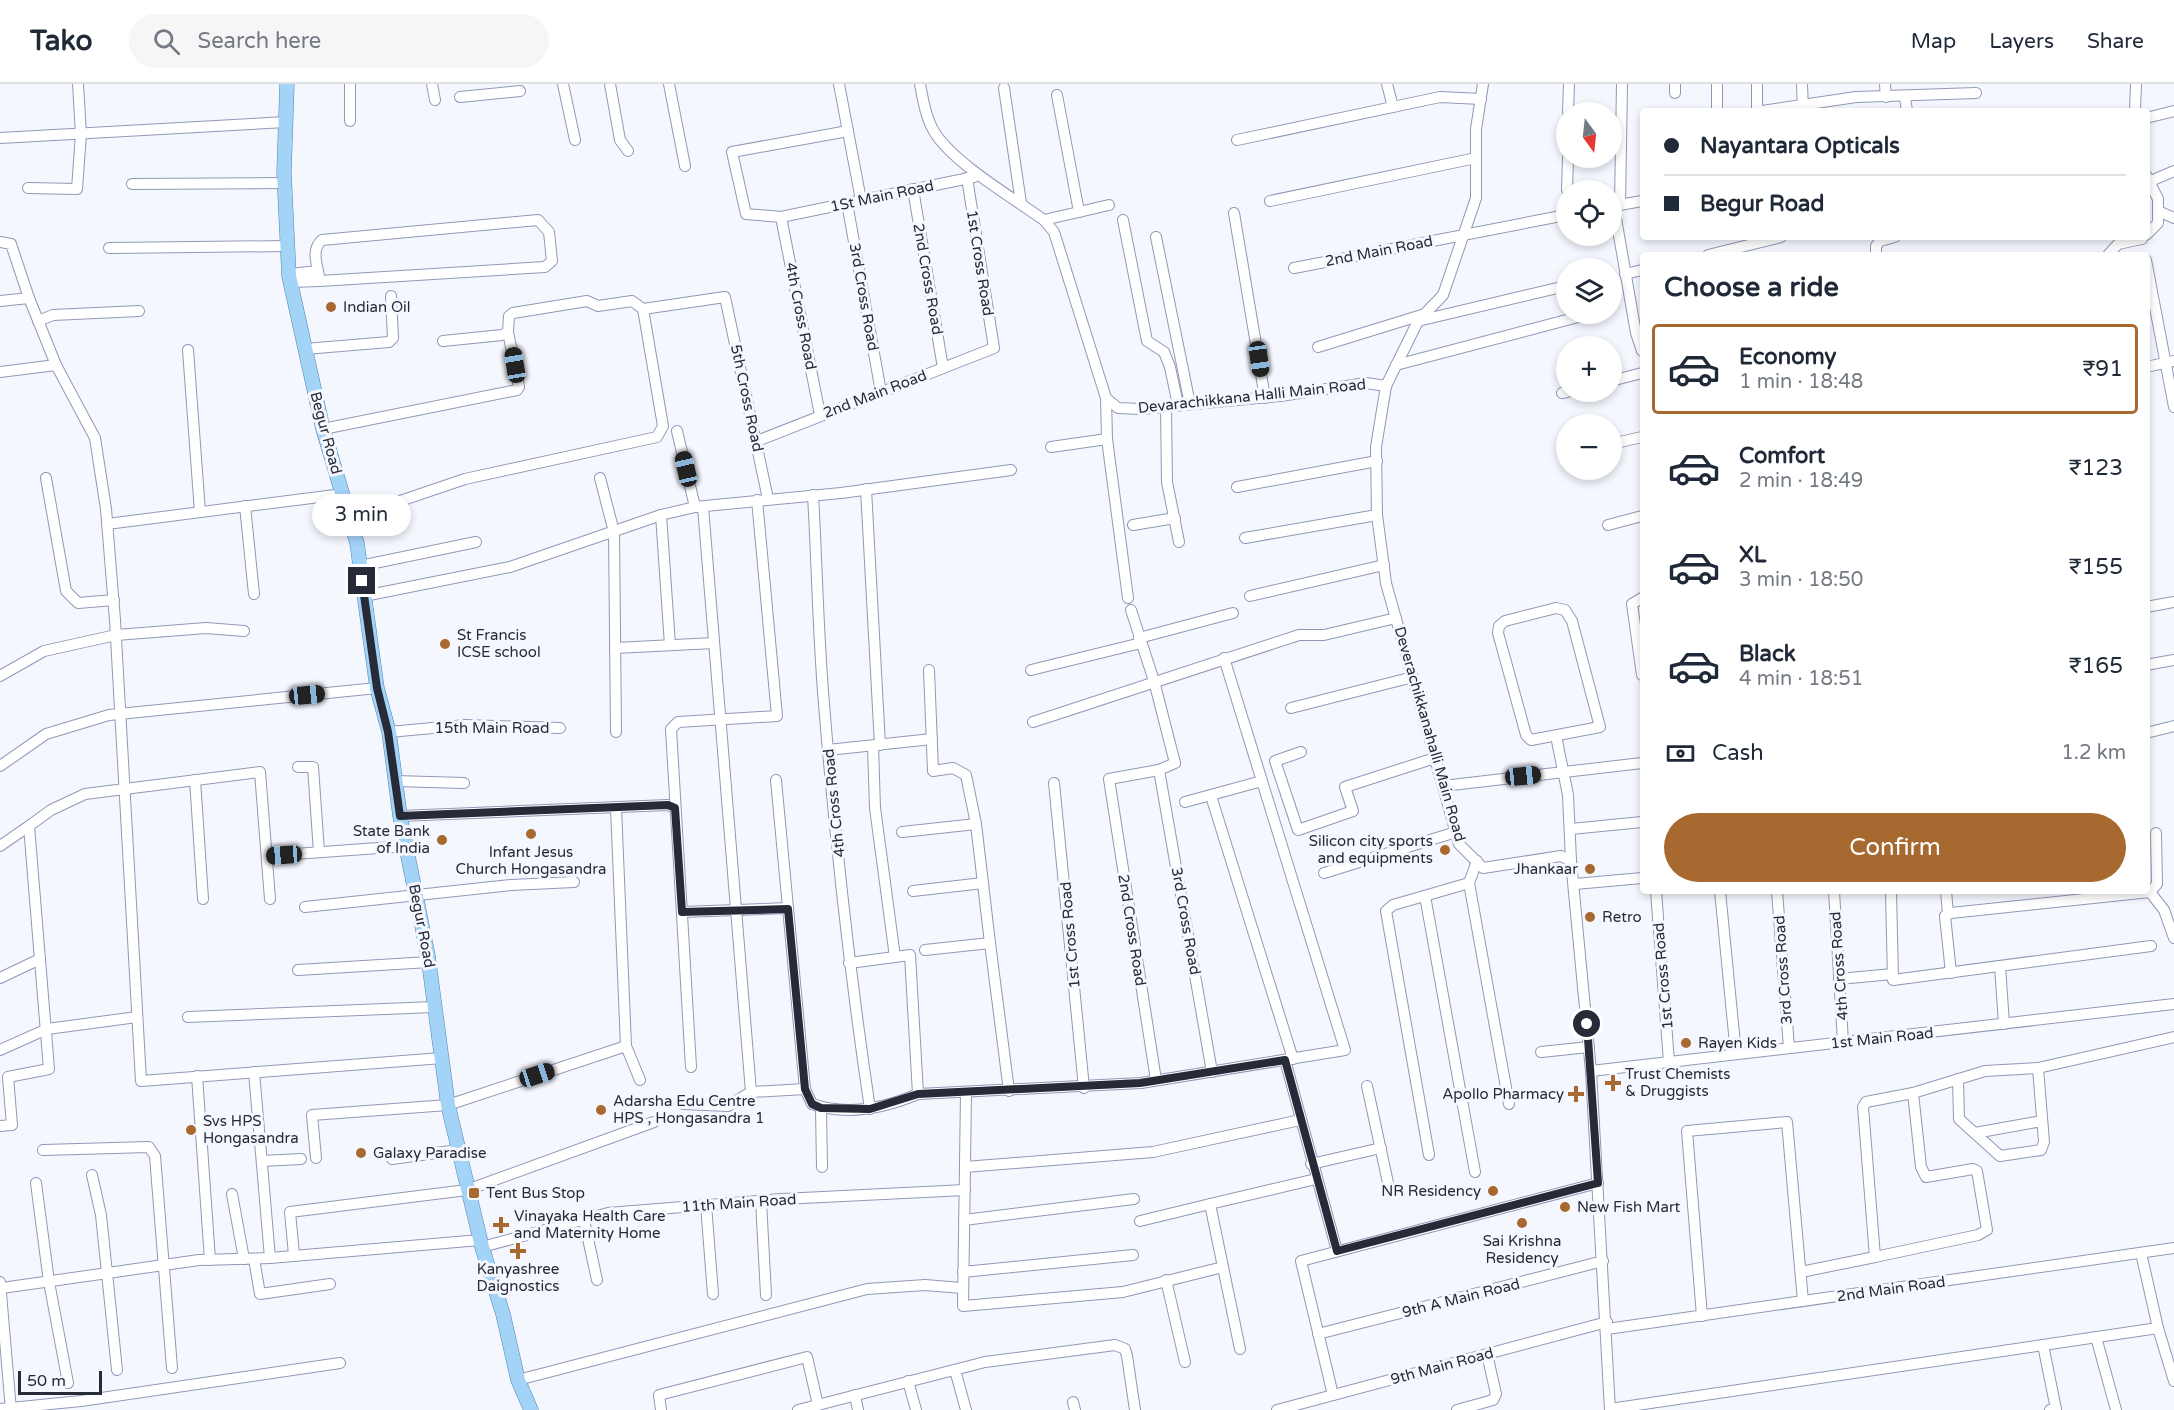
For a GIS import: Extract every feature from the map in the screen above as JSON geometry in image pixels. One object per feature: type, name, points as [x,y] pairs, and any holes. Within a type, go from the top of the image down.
[{"type":"main road","name":"Begur Road","points":[[287,84],[285,183],[290,278],[323,429],[357,543],[377,688],[388,732],[400,816],[429,962],[448,1105],[467,1190],[518,1380],[531,1410]]},
{"type":"street","points":[[28,188],[77,189],[81,134],[78,84]]},
{"type":"street","points":[[350,84],[350,121]]},
{"type":"street","points":[[432,84],[435,100]]},
{"type":"street","points":[[563,84],[575,140]]},
{"type":"street","points":[[610,84],[620,140],[628,151]]},
{"type":"street","points":[[669,84],[685,166]]},
{"type":"street","points":[[839,84],[861,200]]},
{"type":"street","points":[[920,84],[924,106],[934,132],[952,153],[1044,220],[1054,232],[1060,246],[1106,398],[1107,439],[1128,598]]},
{"type":"street","points":[[1387,84],[1393,107]]},
{"type":"street","name":"Deverachikkanahalli Main Road","points":[[1477,861],[1459,844],[1396,618],[1384,565],[1377,515],[1377,461],[1386,386],[1421,317],[1443,295],[1476,198],[1476,129],[1483,84]]},
{"type":"street","points":[[1568,102],[1569,84]]},
{"type":"street","points":[[1616,180],[1622,84]]},
{"type":"street","points":[[1717,84],[1717,108]]},
{"type":"street","points":[[1757,84],[1757,108]]},
{"type":"street","points":[[1802,84],[1803,108]]},
{"type":"street","points":[[1856,84],[1856,97]]},
{"type":"street","points":[[1885,84],[1886,97]]},
{"type":"street","points":[[2135,108],[2136,84]]},
{"type":"street","points":[[1004,88],[1021,203]]},
{"type":"street","points":[[460,96],[488,89],[520,91]]},
{"type":"street","points":[[1807,108],[1856,97],[1905,97],[1942,89],[1976,93]]},
{"type":"street","points":[[1057,95],[1079,212]]},
{"type":"street","points":[[1238,141],[1440,97],[1480,99]]},
{"type":"street","points":[[1905,97],[1907,108]]},
{"type":"street","points":[[2150,116],[2174,111]]},
{"type":"street","points":[[0,138],[286,122]]},
{"type":"street","name":"1St Main Road","points":[[848,131],[732,152],[746,214],[782,217],[983,176]]},
{"type":"street","points":[[1270,201],[1476,159]]},
{"type":"street","points":[[2150,179],[2174,171]]},
{"type":"street","name":"1st Cross Road","points":[[967,178],[994,348]]},
{"type":"street","points":[[132,184],[285,183]]},
{"type":"street","points":[[2150,184],[2158,199],[2158,223],[2150,231]]},
{"type":"street","name":"2nd Cross Road","points":[[913,189],[943,368]]},
{"type":"street","points":[[1622,205],[1640,201]]},
{"type":"street","name":"3rd Cross Road","points":[[847,203],[881,392]]},
{"type":"street","points":[[1044,220],[1109,205]]},
{"type":"street","points":[[2158,212],[2174,218]]},
{"type":"street","points":[[1234,213],[1265,398]]},
{"type":"street","name":"4th Cross Road","points":[[782,217],[820,415]]},
{"type":"street","name":"2nd Main Road","points":[[1294,268],[1556,217]]},
{"type":"street","points":[[290,278],[545,267],[552,261],[549,232],[538,220],[347,235],[322,240],[317,244],[315,251],[319,276]]},
{"type":"street","points":[[1123,220],[1147,341],[1164,352],[1170,367],[1178,405]]},
{"type":"street","points":[[1156,237],[1190,404]]},
{"type":"street","points":[[1720,252],[1769,240]]},
{"type":"street","points":[[0,242],[11,244],[29,298],[56,365],[94,438],[107,524],[114,600],[141,1080],[442,1058]]},
{"type":"street","points":[[109,248],[288,246]]},
{"type":"street","points":[[1621,246],[1640,345]]},
{"type":"street","points":[[1625,274],[1640,270]]},
{"type":"street","points":[[2150,277],[2170,362],[2174,407]]},
{"type":"street","points":[[1318,347],[1421,317],[1556,288]]},
{"type":"street","points":[[305,349],[389,342],[393,338],[391,296]]},
{"type":"street","name":"5th Cross Road","points":[[643,309],[725,297],[757,441],[777,716],[721,721]]},
{"type":"street","points":[[0,301],[29,298]]},
{"type":"street","points":[[323,429],[517,390],[519,387],[508,332],[509,316],[513,313],[587,301],[598,306],[632,301],[643,309],[663,426],[657,437],[465,479],[350,518]]},
{"type":"street","points":[[38,321],[53,315],[139,310]]},
{"type":"street","points":[[1396,365],[1556,323]]},
{"type":"street","points":[[443,341],[508,332]]},
{"type":"street","name":"2nd Main Road","points":[[757,441],[994,348]]},
{"type":"street","points":[[188,350],[200,512]]},
{"type":"street","points":[[2150,367],[2170,362]]},
{"type":"street","points":[[0,372],[56,365]]},
{"type":"street","points":[[1622,378],[1640,374]]},
{"type":"street","name":"Devarachikkana Halli Main Road","points":[[1106,398],[1118,408],[1166,407],[1265,398],[1366,383],[1386,386]]},
{"type":"street","points":[[1166,407],[1167,482],[1179,542]]},
{"type":"street","points":[[677,431],[699,507],[721,721],[751,1092]]},
{"type":"street","points":[[1622,442],[1640,437]]},
{"type":"street","points":[[1051,447],[1107,439]]},
{"type":"street","points":[[1237,487],[1377,461]]},
{"type":"street","points":[[364,596],[510,567],[661,515],[699,507],[1011,470]]},
{"type":"street","points":[[46,478],[66,591],[78,603],[114,600]]},
{"type":"street","points":[[600,478],[614,532],[616,732]]},
{"type":"street","points":[[866,489],[877,746],[875,808],[895,957]]},
{"type":"street","points":[[107,524],[343,494]]},
{"type":"street","name":"4th Cross Road","points":[[813,495],[828,750],[849,963],[870,1109]]},
{"type":"street","points":[[245,507],[254,594]]},
{"type":"street","points":[[661,515],[670,645]]},
{"type":"street","points":[[1245,538],[1377,515]]},
{"type":"street","points":[[1608,525],[1640,517]]},
{"type":"street","points":[[1133,525],[1175,518]]},
{"type":"street","points":[[360,566],[476,542]]},
{"type":"street","points":[[1250,596],[1384,565]]},
{"type":"street","points":[[1640,599],[1632,604],[1640,661]]},
{"type":"street","points":[[2150,606],[2174,602]]},
{"type":"street","points":[[1556,608],[1565,610],[1572,621],[1600,727],[1556,736],[1531,740],[1526,735],[1498,633],[1499,626],[1505,621],[1556,608]]},
{"type":"street","points":[[1131,610],[1154,681],[1175,763],[1159,770]]},
{"type":"street","points":[[1030,670],[1233,613]]},
{"type":"street","points":[[1034,722],[1299,635],[1323,635],[1396,618]]},
{"type":"street","points":[[0,676],[44,651],[116,635],[206,628],[244,631]]},
{"type":"street","points":[[615,648],[714,643]]},
{"type":"street","points":[[776,780],[805,1089],[812,1104],[821,1108],[870,1109],[918,1094],[1084,1088],[1212,1072],[1345,1050],[1224,658]]},
{"type":"street","points":[[2150,664],[2174,660]]},
{"type":"street","points":[[929,670],[933,771],[953,768],[966,775],[976,824],[1009,1091]]},
{"type":"street","points":[[1291,708],[1413,678]]},
{"type":"street","points":[[0,765],[46,734],[119,714],[377,688]]},
{"type":"street","points":[[691,1067],[671,729],[678,722],[721,721]]},
{"type":"street","name":"15th Main Road","points":[[388,732],[465,725],[560,728]]},
{"type":"street","points":[[2150,732],[2174,726]]},
{"type":"street","points":[[1556,736],[1568,795],[1571,861],[1575,884],[1591,1071],[1610,1410],[2158,1328]]},
{"type":"street","points":[[828,750],[932,740]]},
{"type":"street","points":[[1301,752],[1275,761],[1298,830],[1353,811],[1345,787],[1435,758]]},
{"type":"street","points":[[1443,786],[1640,763]]},
{"type":"street","points":[[298,767],[313,766],[319,852]]},
{"type":"street","name":"2nd Cross Road","points":[[1156,1080],[1108,779],[1159,770]]},
{"type":"street","name":"3rd Cross Road","points":[[1159,770],[1212,1072]]},
{"type":"street","points":[[0,846],[51,810],[85,794],[260,772],[270,899]]},
{"type":"street","points":[[195,780],[203,899]]},
{"type":"street","points":[[395,780],[464,783]]},
{"type":"street","points":[[1185,802],[1262,781]]},
{"type":"street","name":"1st Cross Road","points":[[1054,783],[1084,1088]]},
{"type":"street","points":[[1211,796],[1289,1059],[1300,1120],[1337,1251]]},
{"type":"street","points":[[400,816],[668,805],[675,808]]},
{"type":"street","points":[[616,808],[626,1046],[640,1080]]},
{"type":"street","points":[[1570,829],[1640,822]]},
{"type":"street","points":[[902,832],[976,824]]},
{"type":"street","points":[[0,1126],[12,1125],[8,1077],[49,1069],[30,826]]},
{"type":"street","points":[[1324,873],[1456,832]]},
{"type":"street","points":[[2156,833],[2157,885],[2150,892],[2164,910],[2174,938]]},
{"type":"street","points":[[267,856],[406,846]]},
{"type":"street","points":[[1509,1104],[1469,883],[1477,861],[1483,868],[1561,856],[1571,861]]},
{"type":"street","points":[[1575,884],[1640,878]]},
{"type":"street","points":[[305,907],[416,897],[511,885],[574,882]]},
{"type":"street","points":[[913,891],[983,883]]},
{"type":"street","points":[[1429,1155],[1386,911],[1393,905],[1469,883]]},
{"type":"street","name":"1st Cross Road","points":[[1656,894],[1669,1062]]},
{"type":"street","points":[[1720,894],[1736,1054]]},
{"type":"street","name":"3rd Cross Road","points":[[1776,894],[1789,1048]]},
{"type":"street","name":"4th Cross Road","points":[[1834,894],[1844,1042]]},
{"type":"street","points":[[1891,894],[1893,980],[2151,946]]},
{"type":"street","points":[[1946,894],[1948,914]]},
{"type":"street","points":[[1951,973],[1944,919],[1948,914],[2045,897],[2102,894]]},
{"type":"street","points":[[1425,896],[1475,1172]]},
{"type":"street","points":[[682,912],[788,909]]},
{"type":"street","points":[[924,950],[990,943]]},
{"type":"street","points":[[849,963],[910,956],[918,1094]]},
{"type":"street","points":[[0,978],[40,959]]},
{"type":"street","points":[[298,970],[429,962]]},
{"type":"street","points":[[2000,966],[2004,1024]]},
{"type":"street","points":[[1839,979],[1893,974]]},
{"type":"street","name":"1st Main Road","points":[[1591,1071],[2174,1004]]},
{"type":"street","points":[[188,1017],[434,1007]]},
{"type":"street","points":[[0,1050],[47,1029],[137,1017]]},
{"type":"street","points":[[1875,1257],[1863,1107],[1872,1099],[1913,1093],[1985,1071],[2037,1068],[2174,1037]]},
{"type":"street","points":[[316,1158],[312,1115],[448,1105],[626,1046]]},
{"type":"street","points":[[1541,1053],[1589,1047]]},
{"type":"street","points":[[1958,1079],[1959,1119],[2000,1156],[2034,1153],[2041,1150],[2044,1142],[2037,1068]]},
{"type":"street","points":[[254,1072],[270,1258]]},
{"type":"street","points":[[197,1076],[210,1260]]},
{"type":"street","points":[[1367,1086],[1390,1192]]},
{"type":"street","points":[[683,1104],[728,1106],[751,1092],[805,1089]]},
{"type":"street","points":[[966,1093],[963,1306],[1123,1292],[1223,1267]]},
{"type":"street","points":[[1801,1272],[1978,1236],[1987,1230],[1977,1171],[1973,1169],[1926,1177],[1921,1167],[1913,1093]]},
{"type":"street","points":[[821,1108],[822,1167]]},
{"type":"street","points":[[965,1167],[1153,1152],[1300,1120]]},
{"type":"street","points":[[1975,1133],[2042,1121]]},
{"type":"street","points":[[294,1255],[290,1212],[467,1190],[654,1122]]},
{"type":"street","points":[[1702,1316],[1687,1131],[1787,1122],[1803,1301]]},
{"type":"street","points":[[43,1150],[149,1147],[155,1156],[172,1368]]},
{"type":"street","points":[[1311,1164],[1381,1148]]},
{"type":"street","points":[[392,1159],[458,1149]]},
{"type":"street","points":[[262,1161],[302,1159]]},
{"type":"street","points":[[92,1175],[101,1215],[117,1370]]},
{"type":"street","points":[[1140,1221],[1316,1179]]},
{"type":"street","points":[[36,1183],[49,1282],[68,1383]]},
{"type":"street","points":[[1333,1395],[1301,1261],[1598,1183]]},
{"type":"street","name":"11th Main Road","points":[[1,1285],[49,1282],[210,1260],[481,1244],[608,1213],[760,1201],[965,1190]]},
{"type":"street","points":[[232,1194],[260,1294],[330,1284]]},
{"type":"street","points":[[964,1220],[1134,1199]]},
{"type":"street","points":[[760,1201],[766,1295]]},
{"type":"street","points":[[1210,1204],[1240,1350]]},
{"type":"street","points":[[706,1205],[713,1294]]},
{"type":"street","points":[[584,1220],[597,1280]]},
{"type":"street","name":"2nd Main Road","points":[[1607,1326],[1702,1316],[2174,1248]]},
{"type":"street","points":[[2141,1253],[2158,1328],[2174,1381]]},
{"type":"street","points":[[963,1272],[1133,1254]]},
{"type":"street","name":"9th A Main Road","points":[[1318,1334],[1603,1261]]},
{"type":"street","points":[[1166,1280],[1185,1362]]},
{"type":"street","points":[[1,1285],[7,1409],[339,1363]]},
{"type":"street","points":[[518,1380],[867,1289],[926,1285],[962,1288]]},
{"type":"street","name":"9th Main Road","points":[[1277,1410],[1487,1354],[1607,1326]]},
{"type":"street","points":[[2096,1337],[2116,1410]]},
{"type":"street","points":[[2043,1345],[2054,1410]]},
{"type":"street","points":[[798,1410],[985,1362],[1120,1346],[1127,1356],[1135,1410]]},
{"type":"street","points":[[1457,1410],[1492,1400],[1496,1394],[1487,1354]]},
{"type":"street","points":[[661,1410],[659,1395],[807,1357],[818,1405]]},
{"type":"street","points":[[955,1370],[966,1410]]},
{"type":"street","points":[[908,1382],[916,1410]]},
{"type":"street","points":[[855,1395],[858,1410]]},
{"type":"place","name":"Indian Oil","points":[[331,307]]},
{"type":"place","name":"St Francis ICSE school","points":[[445,644]]},
{"type":"place","name":"Infant Jesus Church Hongasandra","points":[[531,834]]},
{"type":"place","name":"State Bank of India","points":[[442,840]]},
{"type":"place","name":"Silicon city sports and equipments","points":[[1445,850]]},
{"type":"place","name":"Jhankaar","points":[[1590,869]]},
{"type":"place","name":"Retro","points":[[1590,917]]},
{"type":"place","name":"Rayen Kids","points":[[1686,1043]]},
{"type":"place","name":"Trust Chemists & Druggists","points":[[1613,1083]]},
{"type":"place","name":"Apollo Pharmacy","points":[[1576,1094]]},
{"type":"place","name":"Adarsha Edu Centre HPS , Hongasandra 1","points":[[601,1110]]},
{"type":"place","name":"Svs HPS Hongasandra","points":[[191,1130]]},
{"type":"place","name":"Galaxy Paradise","points":[[361,1153]]},
{"type":"place","name":"NR Residency","points":[[1493,1191]]},
{"type":"place","name":"Tent Bus Stop","points":[[474,1193]]},
{"type":"place","name":"New Fish Mart","points":[[1565,1207]]},
{"type":"place","name":"Sai Krishna Residency","points":[[1522,1223]]},
{"type":"place","name":"Vinayaka Health Care and Maternity Home","points":[[501,1225]]},
{"type":"place","name":"Kanyashree Daignostics","points":[[518,1251]]},
{"type":"route","points":[[362,581],[377,688],[388,732],[400,816],[668,805],[675,808],[682,912],[788,909],[805,1089],[812,1104],[821,1108],[870,1109],[896,1103],[918,1094],[1084,1088],[1140,1083],[1285,1060],[1307,1150],[1337,1251],[1598,1183],[1587,1024]]}]
